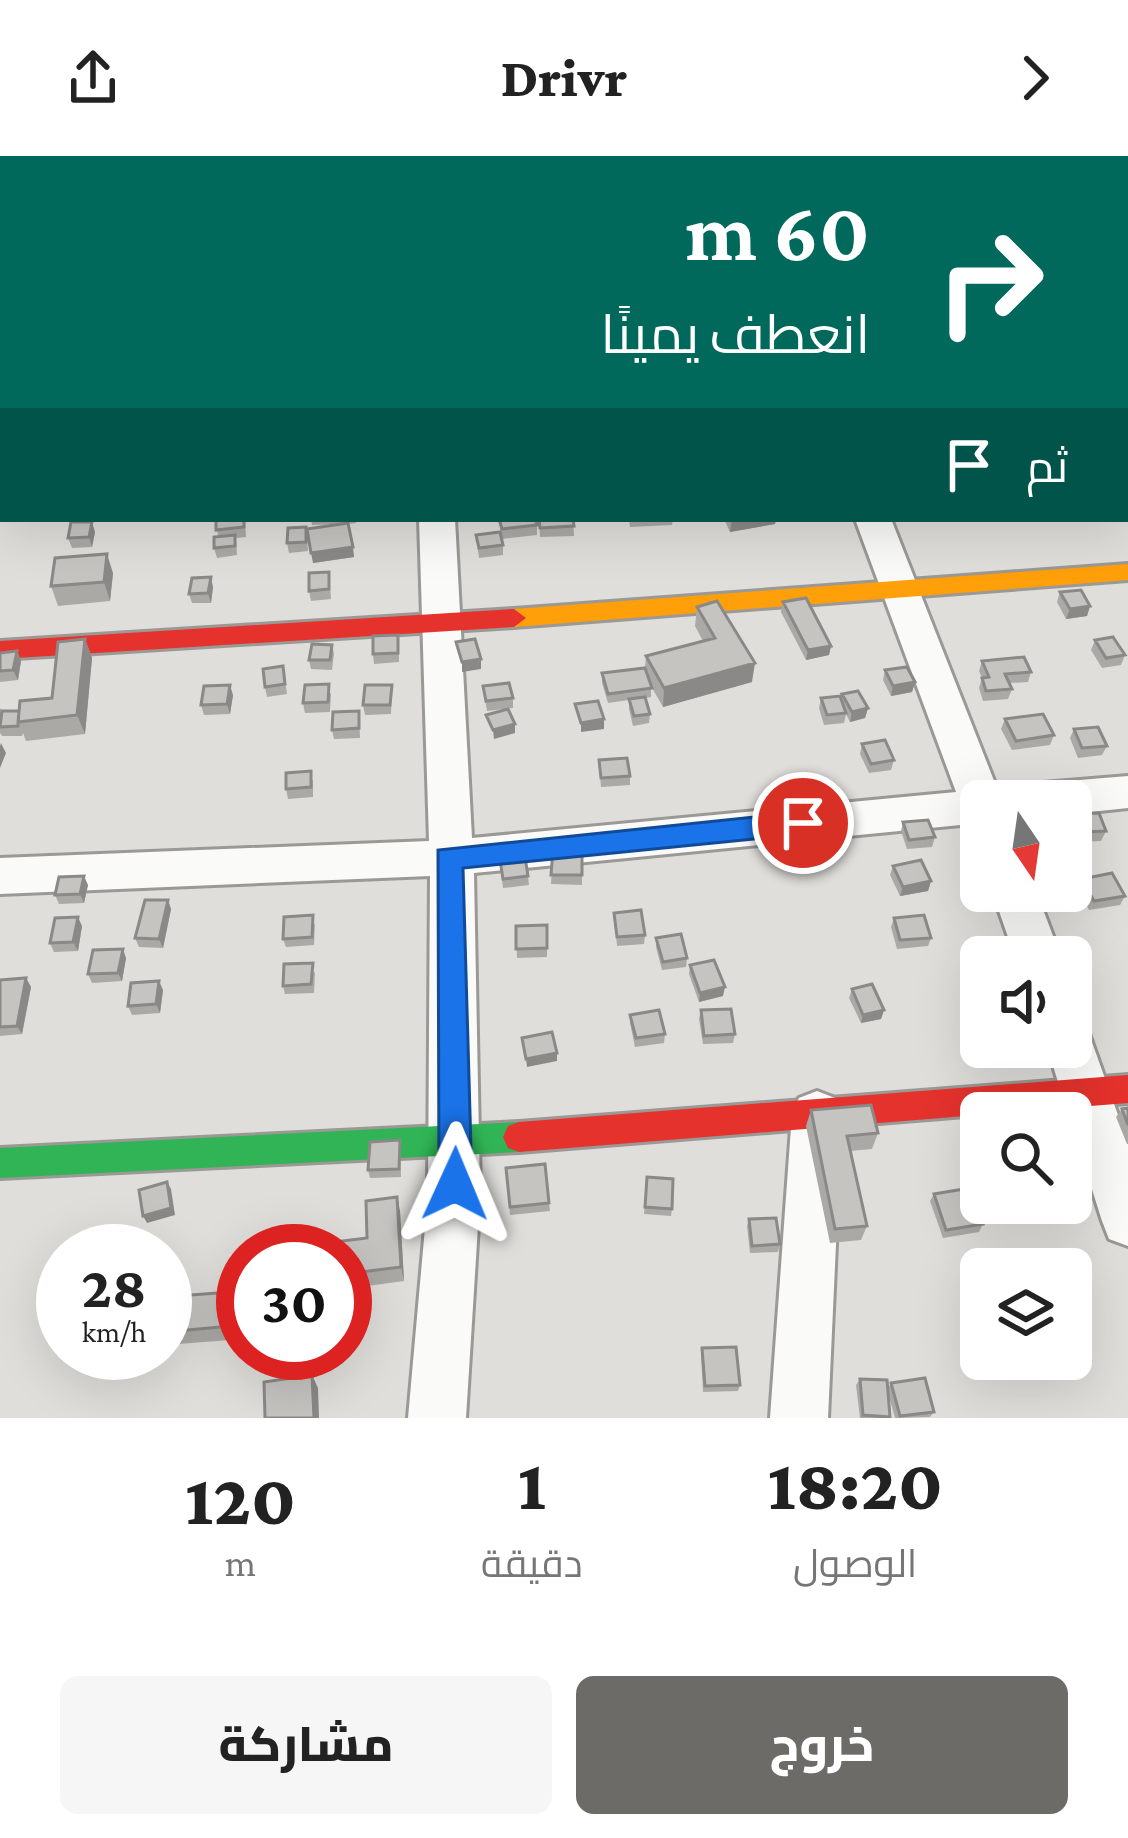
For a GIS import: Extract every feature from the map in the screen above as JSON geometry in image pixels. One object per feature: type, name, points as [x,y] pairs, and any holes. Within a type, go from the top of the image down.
[{"type":"street","points":[[437,522],[457,1142],[451,1309],[437,1418]]},
{"type":"street","points":[[875,522],[972,780]]},
{"type":"street","points":[[0,650],[441,624],[1128,572]]},
{"type":"street","points":[[1092,795],[1128,792]]},
{"type":"street","points":[[0,876],[448,858],[960,806]]},
{"type":"street","points":[[0,1163],[457,1142],[1108,1091],[1128,1220]]},
{"type":"street","points":[[799,1418],[817,1114]]},
{"type":"building","points":[[71,522],[92,522],[89,537],[68,538]]},
{"type":"building","points":[[216,522],[244,522],[244,527],[216,530]]},
{"type":"building","points":[[500,522],[537,525],[502,529]]},
{"type":"building","points":[[539,522],[573,522],[574,526],[540,528]]},
{"type":"building","points":[[348,523],[353,547],[311,553],[307,529]]},
{"type":"building","points":[[306,527],[306,542],[287,543],[288,528]]},
{"type":"building","points":[[500,532],[503,545],[479,548],[476,535]]},
{"type":"building","points":[[235,535],[235,546],[214,548],[214,537]]},
{"type":"building","points":[[107,554],[104,582],[51,586],[55,558]]},
{"type":"building","points":[[329,572],[329,589],[309,591],[309,573]]},
{"type":"building","points":[[211,577],[208,593],[189,594],[192,578]]},
{"type":"building","points":[[1081,590],[1090,606],[1070,609],[1060,592]]},
{"type":"building","points":[[806,598],[831,646],[808,650],[783,602]]},
{"type":"building","points":[[717,601],[755,663],[664,688],[646,656],[715,638],[697,607]]},
{"type":"building","points":[[398,635],[398,653],[373,654],[373,636]]},
{"type":"building","points":[[1113,637],[1125,655],[1106,658],[1095,640]]},
{"type":"building","points":[[85,639],[77,715],[18,722],[20,701],[52,698],[58,642]]},
{"type":"building","points":[[475,639],[481,659],[462,662],[456,642]]},
{"type":"building","points":[[312,644],[332,645],[330,660],[309,660]]},
{"type":"building","points":[[17,651],[13,670],[0,671],[0,653]]},
{"type":"building","points":[[1024,657],[1031,672],[1005,674],[1012,689],[986,691],[982,678],[989,677],[982,661]]},
{"type":"building","points":[[283,666],[285,684],[265,687],[263,669]]},
{"type":"building","points":[[907,667],[915,682],[893,686],[885,670]]},
{"type":"building","points":[[645,668],[652,688],[608,694],[602,673]]},
{"type":"building","points":[[509,683],[513,698],[486,701],[483,686]]},
{"type":"building","points":[[329,684],[328,702],[303,703],[305,685]]},
{"type":"building","points":[[230,685],[227,704],[201,705],[204,686]]},
{"type":"building","points":[[365,685],[392,685],[390,705],[363,705]]},
{"type":"building","points":[[858,691],[868,708],[852,712],[842,694]]},
{"type":"building","points":[[840,696],[846,713],[827,715],[821,698]]},
{"type":"building","points":[[645,697],[650,714],[634,716],[629,699]]},
{"type":"building","points":[[598,701],[604,719],[581,723],[575,704]]},
{"type":"building","points":[[508,709],[515,724],[493,730],[486,715]]},
{"type":"building","points":[[2,711],[19,711],[18,726],[0,727]]},
{"type":"building","points":[[359,711],[359,728],[332,730],[333,712]]},
{"type":"building","points":[[1043,714],[1054,735],[1016,741],[1005,719]]},
{"type":"building","points":[[1098,727],[1107,746],[1082,748],[1074,729]]},
{"type":"building","points":[[885,740],[894,760],[871,764],[862,744]]},
{"type":"building","points":[[627,758],[630,776],[601,778],[599,760]]},
{"type":"building","points":[[311,771],[311,787],[286,789],[286,773]]},
{"type":"building","points":[[1092,813],[1099,813],[1106,831],[1092,832]]},
{"type":"building","points":[[928,820],[935,837],[909,840],[903,822]]},
{"type":"building","points":[[553,850],[582,850],[582,875],[551,875]]},
{"type":"building","points":[[525,857],[528,876],[503,879],[500,860]]},
{"type":"building","points":[[921,860],[931,881],[903,887],[893,866]]},
{"type":"building","points":[[1112,873],[1125,896],[1094,901],[1092,877]]},
{"type":"building","points":[[84,876],[80,894],[55,895],[59,877]]},
{"type":"building","points":[[145,900],[168,900],[159,939],[135,938]]},
{"type":"building","points":[[641,910],[645,935],[617,937],[614,913]]},
{"type":"building","points":[[313,915],[312,937],[283,939],[284,917]]},
{"type":"building","points":[[924,915],[931,938],[900,940],[894,918]]},
{"type":"building","points":[[78,917],[73,942],[50,943],[55,918]]},
{"type":"building","points":[[547,925],[547,948],[516,949],[516,926]]},
{"type":"building","points":[[681,934],[687,958],[663,962],[656,938]]},
{"type":"building","points":[[123,949],[118,973],[88,974],[93,950]]},
{"type":"building","points":[[714,960],[725,987],[700,993],[690,965]]},
{"type":"building","points":[[313,963],[311,984],[283,986],[284,964]]},
{"type":"building","points":[[26,978],[17,1026],[0,1027],[0,980]]},
{"type":"building","points":[[159,981],[156,1004],[128,1006],[131,983]]},
{"type":"building","points":[[872,984],[884,1010],[863,1015],[852,989]]},
{"type":"building","points":[[731,1009],[735,1034],[704,1036],[701,1010]]},
{"type":"building","points":[[659,1010],[665,1034],[636,1038],[630,1015]]},
{"type":"building","points":[[552,1032],[557,1053],[526,1059],[522,1038]]},
{"type":"building","points":[[871,1105],[878,1133],[847,1136],[867,1226],[835,1229],[811,1110]]},
{"type":"building","points":[[400,1140],[399,1169],[368,1170],[370,1142]]},
{"type":"building","points":[[545,1164],[549,1203],[510,1207],[506,1168]]},
{"type":"building","points":[[647,1177],[673,1179],[672,1209],[645,1207]]},
{"type":"building","points":[[167,1182],[171,1208],[143,1216],[139,1190]]},
{"type":"building","points":[[960,1190],[960,1224],[983,1224],[946,1230],[934,1194]]},
{"type":"building","points":[[397,1197],[401,1267],[372,1271],[372,1224],[367,1224],[366,1201]]},
{"type":"building","points":[[776,1218],[780,1244],[752,1246],[749,1219]]},
{"type":"building","points":[[216,1293],[216,1327],[192,1330],[192,1295]]},
{"type":"building","points":[[736,1347],[740,1385],[705,1386],[702,1348]]},
{"type":"building","points":[[925,1378],[934,1412],[900,1416],[891,1383]]},
{"type":"building","points":[[860,1379],[887,1380],[890,1417],[863,1415]]},
{"type":"building","points":[[312,1380],[314,1418],[265,1418],[264,1382]]},
{"type":"traffic: fast","points":[[0,1163],[519,1137]]},
{"type":"traffic: slow","points":[[514,618],[1128,572]]},
{"type":"traffic: jam","points":[[0,650],[514,618]]},
{"type":"traffic: jam","points":[[519,1137],[1128,1089]]},
{"type":"route","points":[[455,1184],[448,858],[803,823]]}]
